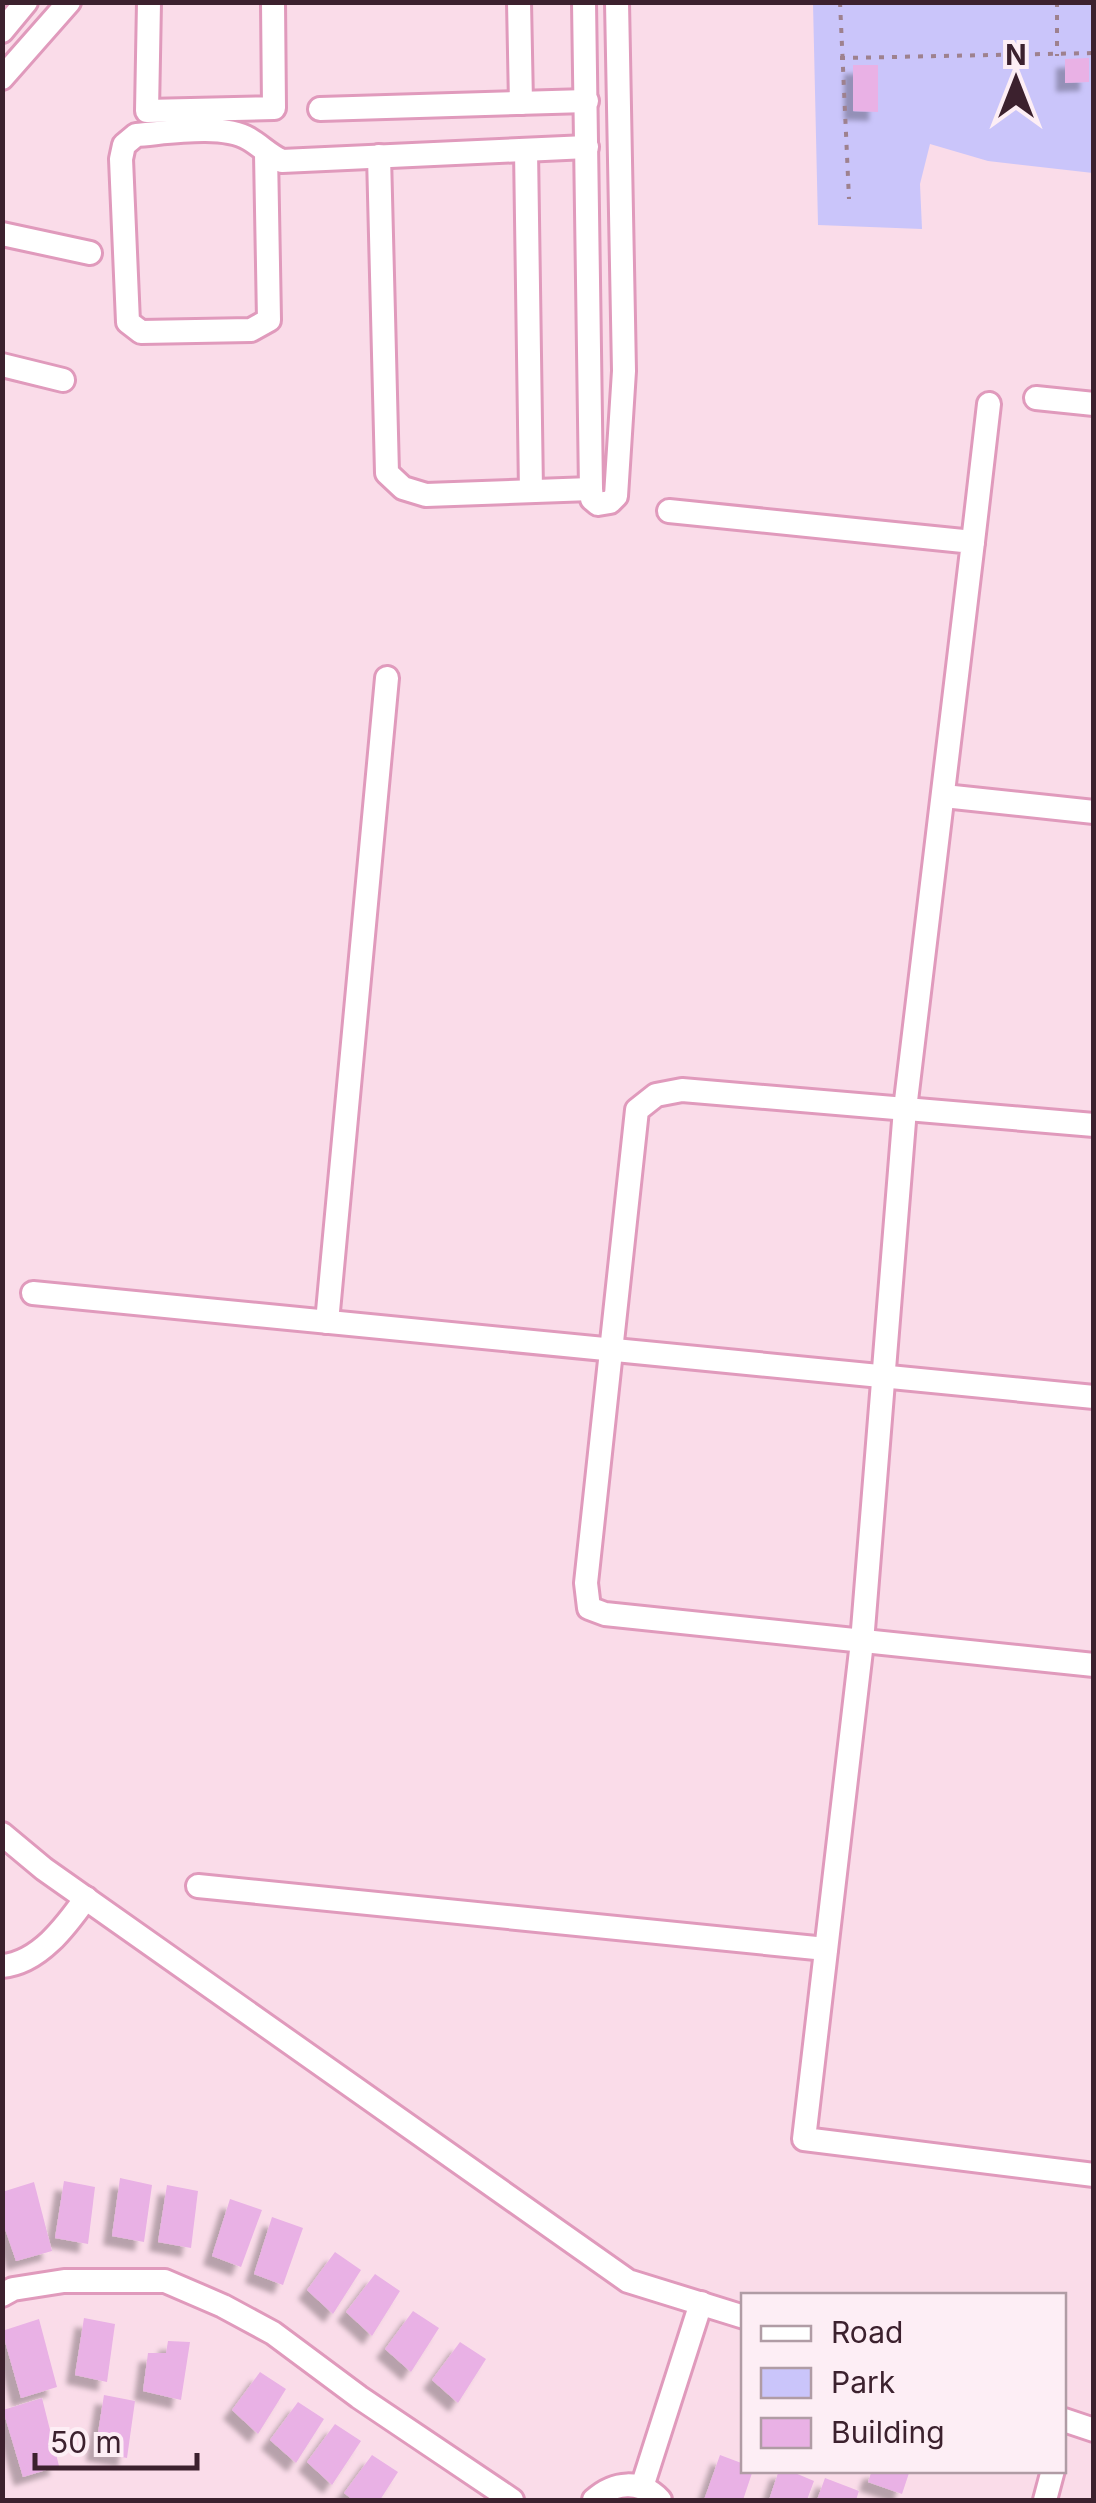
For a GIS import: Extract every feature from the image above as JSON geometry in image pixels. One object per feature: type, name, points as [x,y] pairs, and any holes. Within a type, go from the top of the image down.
[{"type":"street","points":[[2,31],[26,2]]},
{"type":"street","points":[[2,78],[69,2]]},
{"type":"street","points":[[149,2],[147,111],[274,108],[273,2]]},
{"type":"street","points":[[520,2],[521,103]]},
{"type":"street","points":[[584,2],[591,489],[592,499],[598,504],[610,502],[616,496],[624,371],[616,2]]},
{"type":"street","points":[[320,109],[587,101]]},
{"type":"street","points":[[266,154],[269,320],[251,330],[141,332],[128,322],[122,159],[124,145],[136,134],[228,131],[250,139],[266,154],[282,161],[526,150],[619,128]]},
{"type":"street","points":[[526,150],[531,491]]},
{"type":"street","points":[[379,156],[388,473],[403,488],[426,496],[591,489]]},
{"type":"street","points":[[2,234],[90,253]]},
{"type":"street","points":[[2,364],[63,380]]},
{"type":"street","points":[[1036,398],[1094,404]]},
{"type":"street","points":[[989,404],[905,1109],[862,1642],[804,2139],[1094,2175]]},
{"type":"street","points":[[670,510],[973,542]]},
{"type":"street","points":[[327,1322],[387,678]]},
{"type":"street","points":[[944,796],[1094,812]]},
{"type":"street","points":[[1094,1125],[682,1090],[656,1095],[636,1110],[586,1583],[590,1608],[605,1614],[1094,1665]]},
{"type":"street","points":[[33,1293],[1094,1397]]},
{"type":"street","points":[[2,1834],[86,1898],[628,2281],[741,2316]]},
{"type":"street","points":[[198,1886],[826,1949]]},
{"type":"street","points":[[2,1966],[36,1953],[67,1924],[86,1898]]},
{"type":"street","points":[[2,2295],[14,2289],[64,2281],[165,2281],[224,2306],[273,2333],[359,2397],[512,2500]]},
{"type":"street","points":[[594,2500],[616,2486],[651,2494],[701,2303]]},
{"type":"street","points":[[1066,2421],[1094,2430]]},
{"type":"street","points":[[1045,2500],[1052,2473]]},
{"type":"path","points":[[840,2],[849,199]]},
{"type":"path","points":[[1057,2],[1058,56]]},
{"type":"path","points":[[840,58],[1094,53]]},
{"type":"green space","points":[[813,3],[1093,3],[1093,173],[988,161],[930,144],[920,184],[922,229],[818,225]]},
{"type":"building","points":[[1089,58],[1089,82],[1065,83],[1065,59]]},
{"type":"building","points":[[853,65],[878,65],[878,112],[853,111]]},
{"type":"building","points":[[120,2178],[152,2185],[144,2242],[112,2236]]},
{"type":"building","points":[[64,2181],[95,2187],[88,2244],[55,2238]]},
{"type":"building","points":[[34,2182],[52,2251],[16,2261],[2,2220],[2,2192]]},
{"type":"building","points":[[167,2185],[198,2191],[191,2248],[158,2242]]},
{"type":"building","points":[[230,2199],[262,2210],[241,2267],[212,2256]]},
{"type":"building","points":[[272,2217],[303,2228],[283,2285],[254,2274]]},
{"type":"building","points":[[335,2252],[361,2270],[333,2314],[307,2290]]},
{"type":"building","points":[[375,2274],[400,2291],[372,2336],[346,2312]]},
{"type":"building","points":[[413,2311],[439,2328],[411,2372],[385,2349]]},
{"type":"building","points":[[84,2318],[115,2324],[107,2382],[75,2375]]},
{"type":"building","points":[[39,2319],[57,2387],[21,2398],[2,2331]]},
{"type":"building","points":[[168,2341],[190,2342],[181,2400],[143,2391],[148,2353],[166,2353]]},
{"type":"building","points":[[460,2342],[486,2359],[458,2403],[432,2380]]},
{"type":"building","points":[[260,2372],[286,2389],[258,2434],[232,2410]]},
{"type":"building","points":[[104,2395],[135,2401],[127,2458],[95,2452]]},
{"type":"building","points":[[42,2398],[59,2466],[23,2477],[3,2410]]},
{"type":"building","points":[[298,2402],[324,2419],[296,2463],[270,2440]]},
{"type":"building","points":[[335,2424],[361,2441],[332,2485],[307,2462]]},
{"type":"building","points":[[372,2455],[398,2472],[380,2500],[353,2500],[344,2493]]},
{"type":"building","points":[[720,2455],[741,2463],[741,2473],[752,2473],[743,2500],[704,2500]]},
{"type":"building","points":[[778,2473],[795,2473],[814,2481],[807,2500],[769,2500]]},
{"type":"building","points":[[871,2473],[909,2473],[902,2494],[868,2482]]},
{"type":"building","points":[[825,2478],[859,2491],[856,2500],[817,2500]]}]
